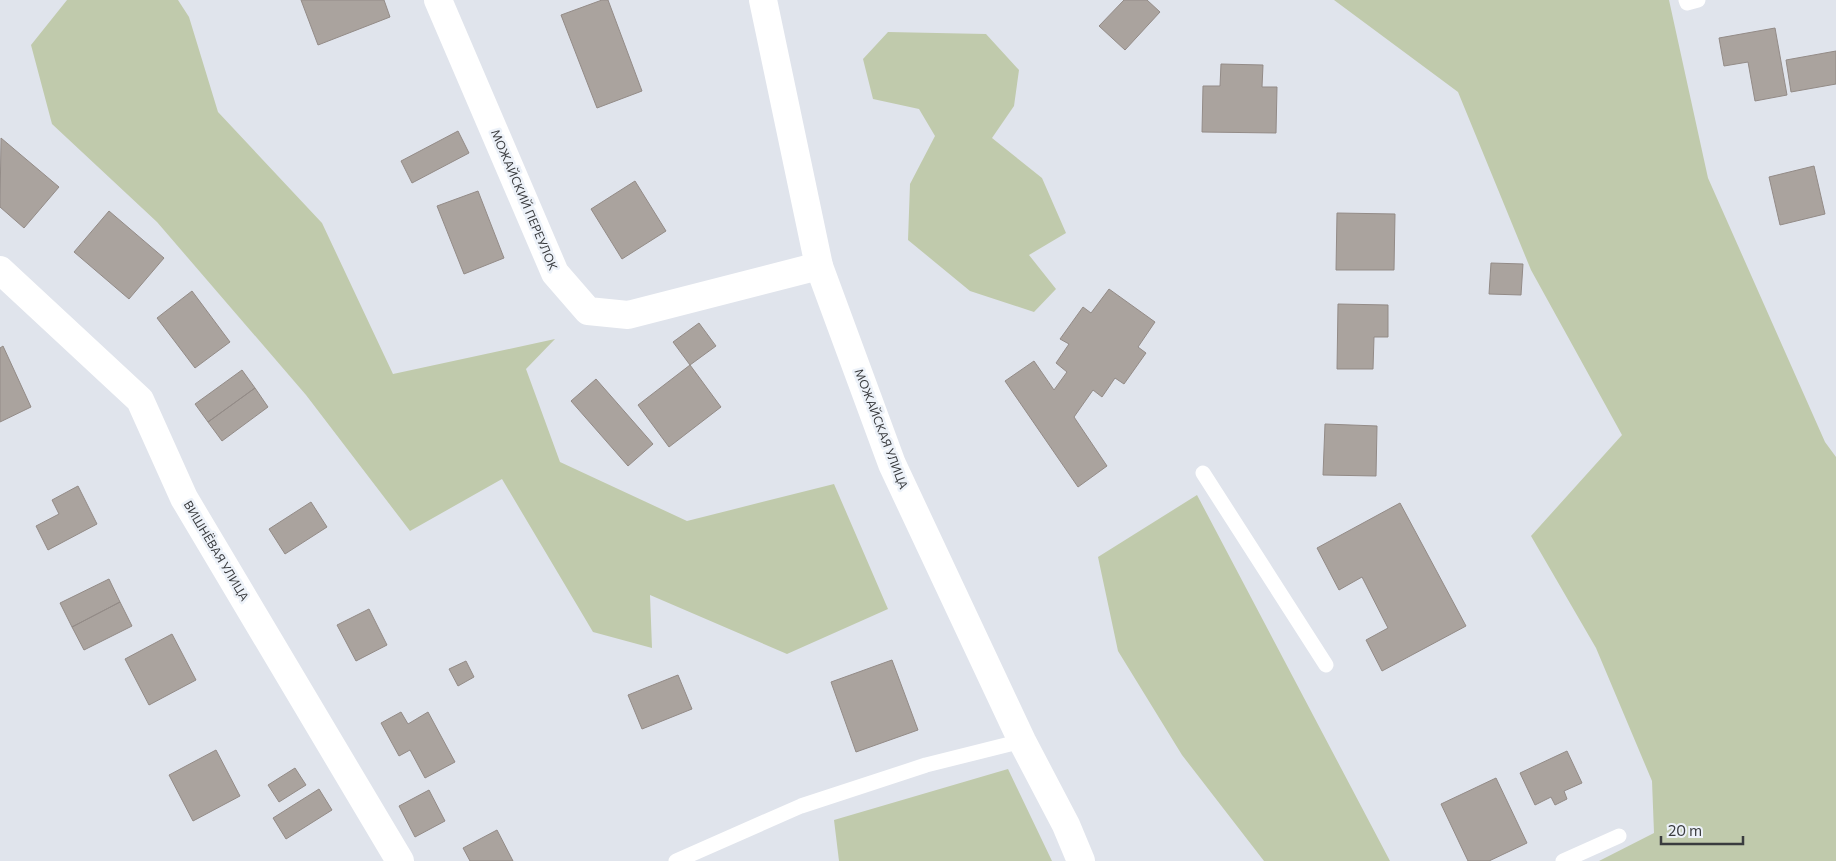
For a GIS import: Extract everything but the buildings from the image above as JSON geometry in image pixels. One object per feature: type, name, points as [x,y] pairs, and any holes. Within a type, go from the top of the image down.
[{"type":"street","name":"МОЖАЙСКИЙ ПЕРЕУЛОК","points":[[438,0],[555,273],[588,311],[628,315],[820,266]]},
{"type":"street","name":"МОЖАЙСКАЯ УЛИЦА","points":[[763,0],[820,266],[892,464],[1022,741],[1066,825],[1081,861]]},
{"type":"street","name":"ВИШНЁВАЯ УЛИЦА","points":[[0,270],[140,400],[184,498],[400,861]]},
{"type":"lane","points":[[1686,0],[1687,3],[1698,0]]},
{"type":"lane","points":[[1203,473],[1326,665]]},
{"type":"lane","points":[[676,861],[801,806],[926,765],[1022,741]]},
{"type":"lane","points":[[1563,861],[1619,836]]},
{"type":"green space","points":[[67,0],[178,0],[189,17],[218,112],[322,223],[393,374],[555,339],[526,369],[560,462],[687,521],[834,484],[888,609],[787,654],[650,595],[652,648],[593,632],[502,479],[410,531],[306,395],[157,222],[52,124],[31,45]]},
{"type":"green space","points":[[1334,0],[1669,0],[1708,178],[1825,442],[1836,457],[1836,861],[1599,861],[1654,833],[1652,781],[1596,648],[1531,536],[1622,435],[1531,270],[1458,92]]},
{"type":"green space","points":[[888,32],[986,34],[1019,70],[1014,106],[992,138],[1042,178],[1066,233],[1029,255],[1056,289],[1034,312],[970,291],[908,240],[910,184],[935,136],[919,109],[873,99],[863,59]]},
{"type":"green space","points":[[1197,495],[1390,861],[1264,861],[1182,755],[1118,651],[1098,557]]},
{"type":"green space","points":[[1008,769],[1052,861],[839,861],[834,820]]}]
